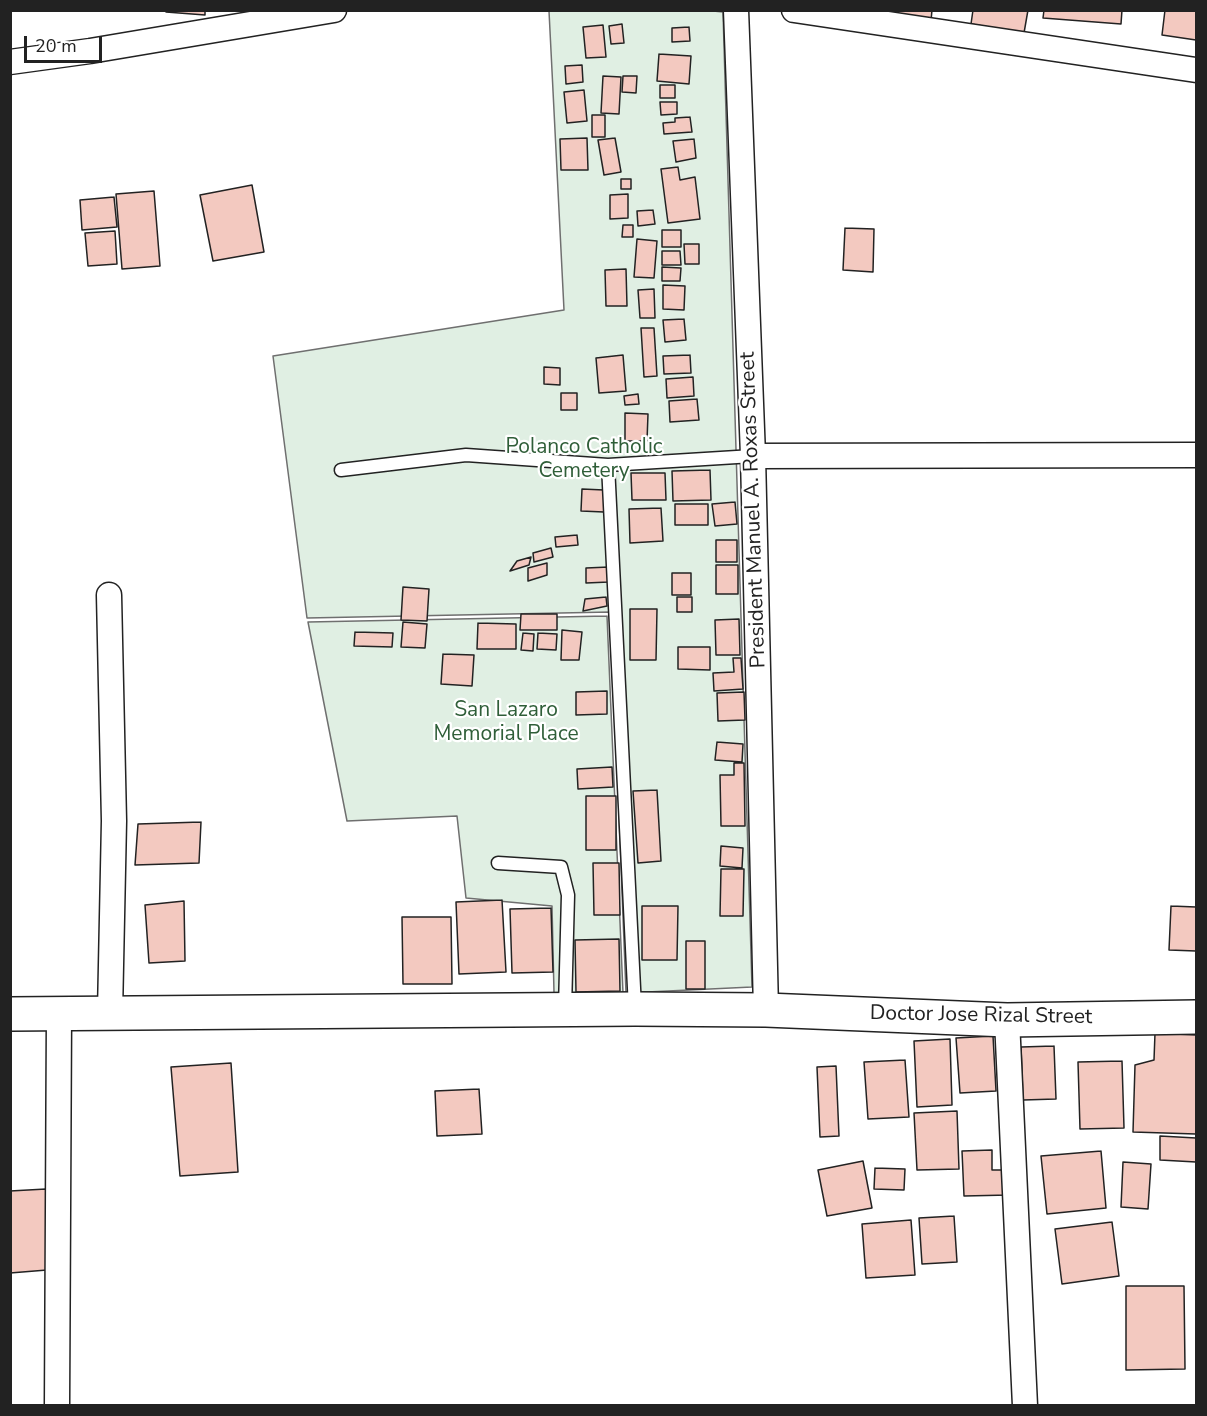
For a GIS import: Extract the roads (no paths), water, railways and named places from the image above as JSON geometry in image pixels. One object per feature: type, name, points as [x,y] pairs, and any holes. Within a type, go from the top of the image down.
[{"type":"main road","name":"Doctor Jose Rizal Street","points":[[10,1014],[635,1009],[766,1010],[1007,1020],[1197,1017]]},
{"type":"street","points":[[10,62],[90,51],[334,10]]},
{"type":"street","name":"President Manuel A. Roxas Street","points":[[736,10],[753,456],[766,1010]]},
{"type":"street","points":[[794,10],[1197,70]]},
{"type":"street","points":[[753,456],[1197,455]]},
{"type":"street","points":[[109,595],[114,821],[110,1013]]},
{"type":"street","points":[[57,1406],[59,1014]]},
{"type":"street","points":[[1007,1020],[1025,1406]]},
{"type":"lane","points":[[341,470],[466,455],[608,465],[753,456]]},
{"type":"lane","points":[[608,465],[635,1009]]},
{"type":"lane","points":[[498,863],[561,867],[568,895],[566,1010]]},
{"type":"park label","name":"Polanco Catholic Cemetery","points":[[584,460]]},
{"type":"park label","name":"San Lazaro Memorial Place","points":[[506,723]]}]
